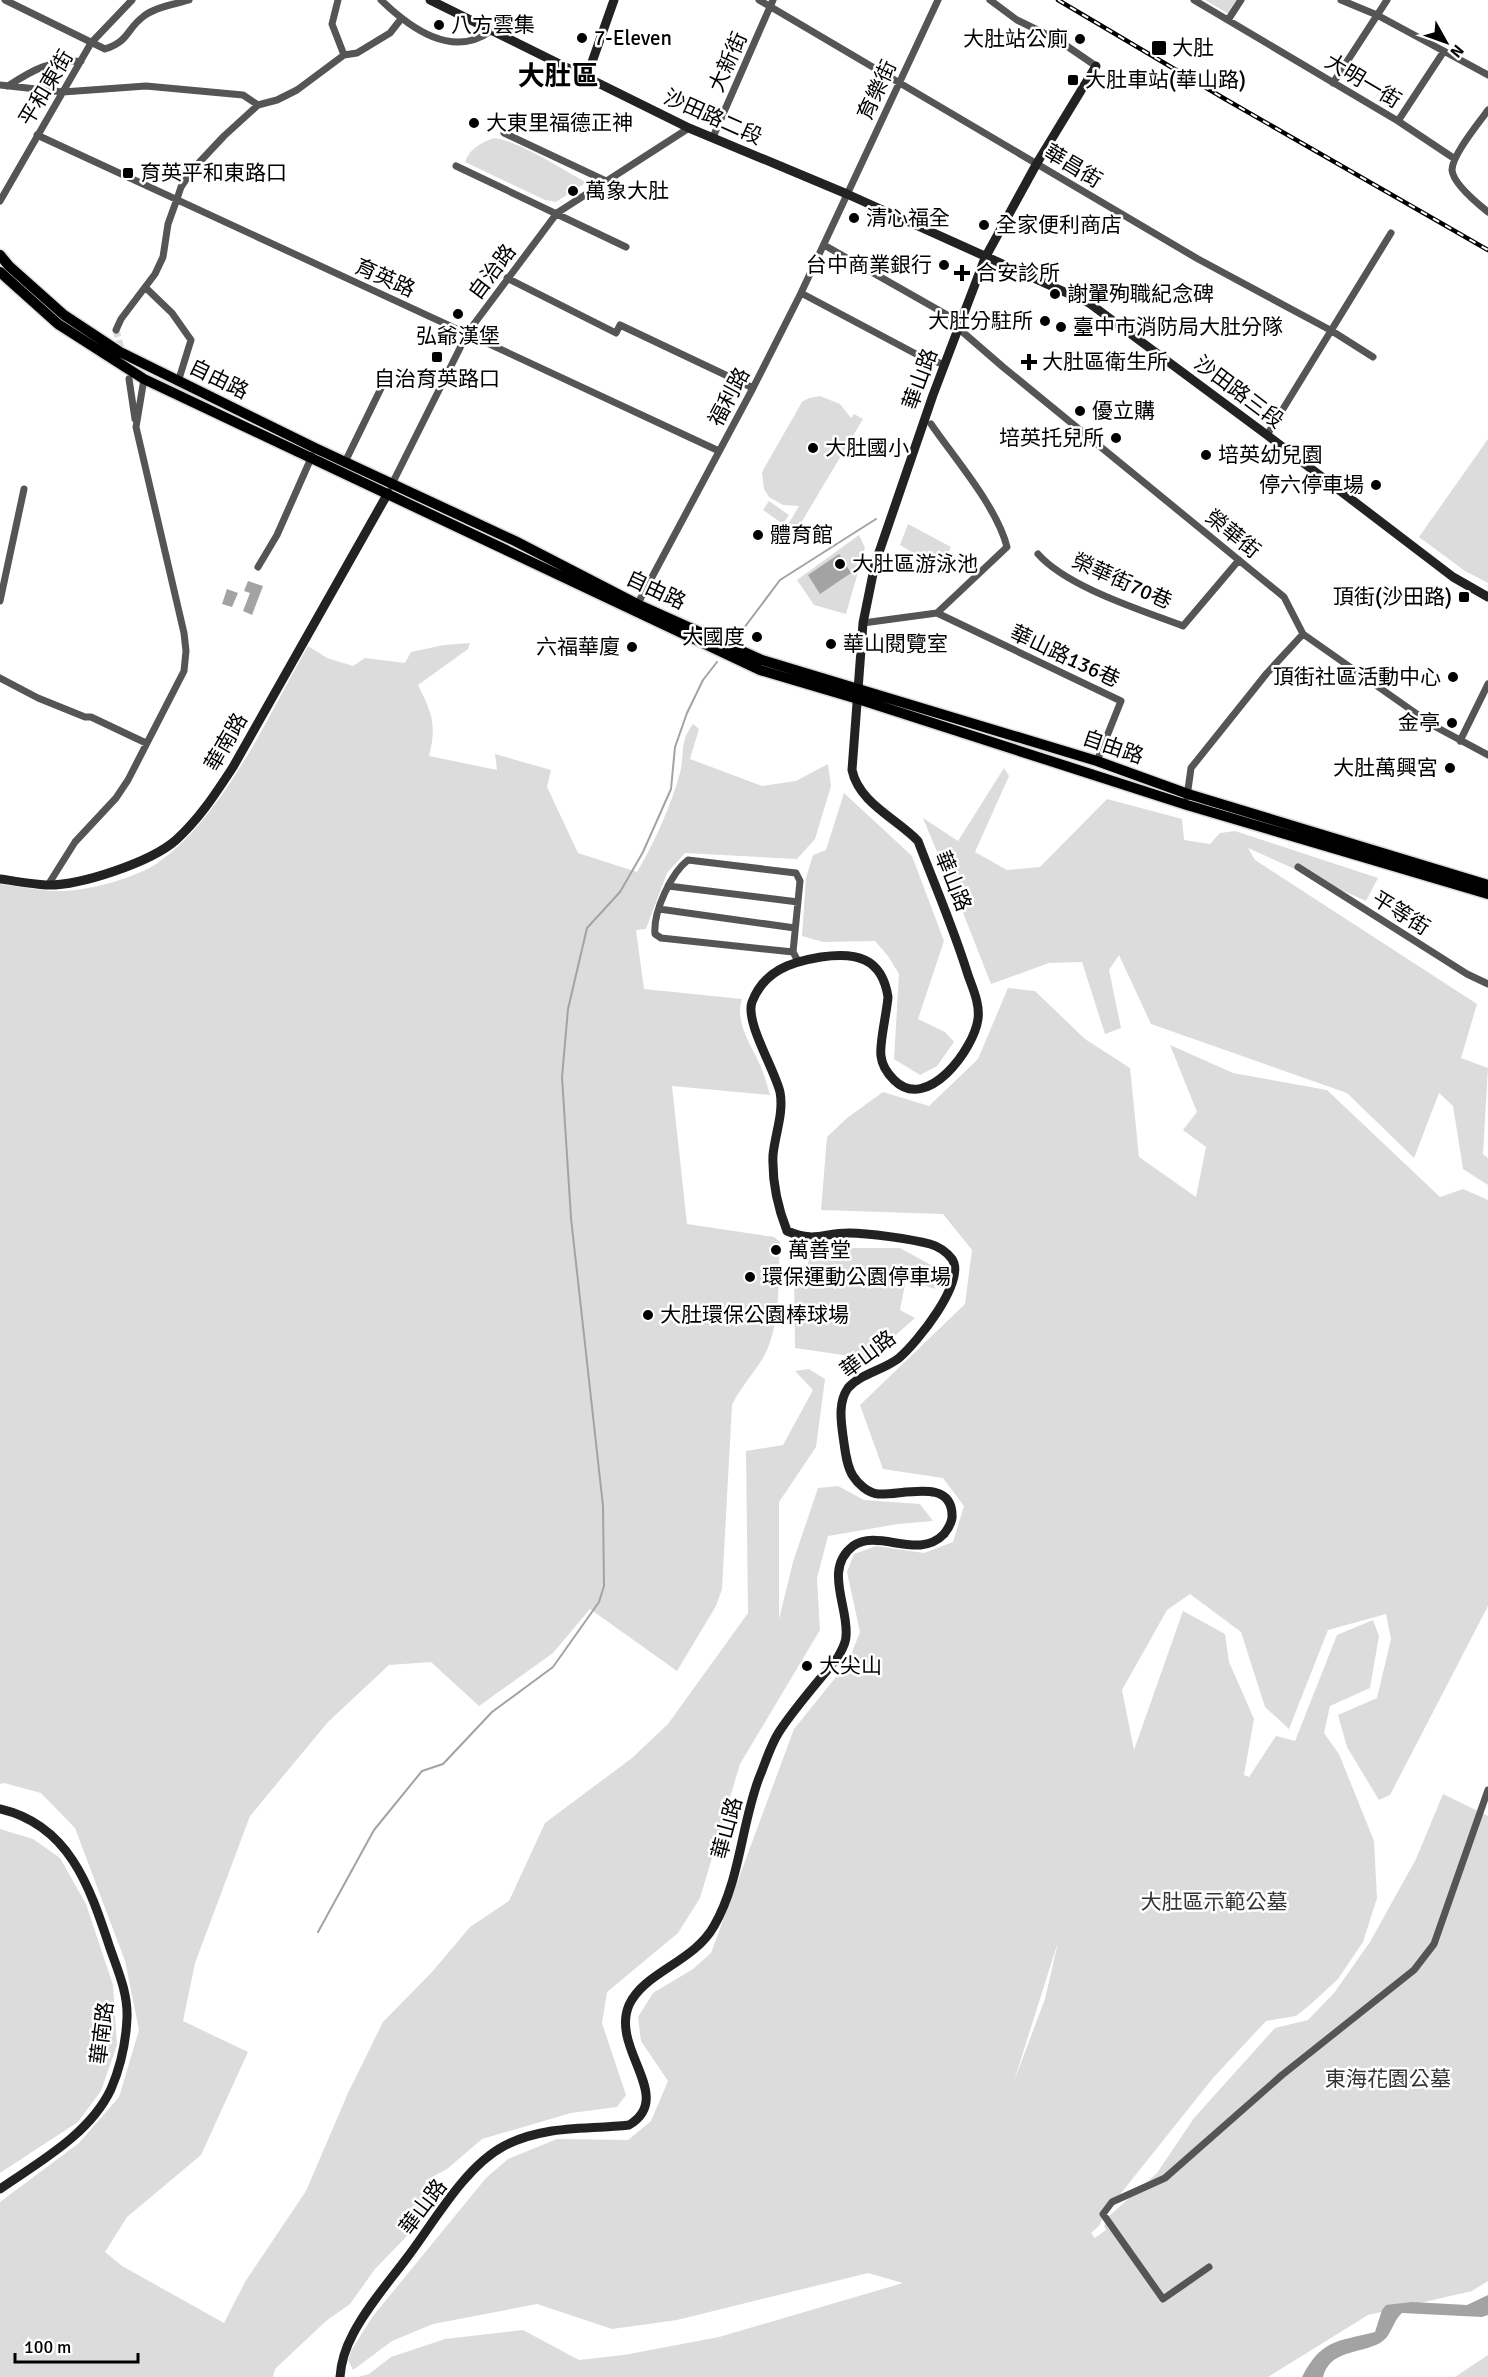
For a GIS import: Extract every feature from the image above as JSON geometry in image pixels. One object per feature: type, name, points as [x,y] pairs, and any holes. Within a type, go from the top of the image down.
[{"type":"main road","name":"自由路","points":[[0,255],[9,266],[64,315],[120,352],[313,453],[345,462],[390,489]]},
{"type":"main road","name":"自由路","points":[[0,272],[58,324],[144,379],[390,489],[514,541],[635,608],[762,660],[858,694],[1488,894]]},
{"type":"main road","name":"自由路","points":[[858,694],[1097,761],[1187,799],[1488,885]]},
{"type":"street","points":[[5,0],[105,49],[117,45],[126,38],[146,14],[189,0]]},
{"type":"street","name":"平和東街","points":[[0,201],[91,43],[132,0]]},
{"type":"street","points":[[338,0],[332,24],[344,55]]},
{"type":"street","points":[[381,0],[401,19],[435,38],[452,42],[478,40],[490,31]]},
{"type":"street","points":[[586,79],[614,0]]},
{"type":"street","name":"華昌街","points":[[759,0],[772,3],[898,82],[1198,259],[1332,331],[1373,357]]},
{"type":"street","name":"育樂街","points":[[847,194],[938,0]]},
{"type":"street","points":[[990,0],[1017,20],[1058,40],[1096,66]]},
{"type":"street","name":"大明一街","points":[[1194,0],[1398,122],[1455,159]]},
{"type":"street","points":[[1228,20],[1241,0]]},
{"type":"street","points":[[1341,0],[1377,15],[1488,75]]},
{"type":"street","points":[[1333,83],[1387,0]]},
{"type":"street","name":"沙田路二段","points":[[434,1],[586,79],[689,128],[847,194],[985,258]]},
{"type":"street","name":"大新街","points":[[713,137],[772,3]]},
{"type":"street","points":[[116,330],[146,288],[163,257],[168,224],[177,199],[194,169],[224,136],[258,105],[277,100],[297,90],[344,55],[357,53],[390,33],[401,19]]},
{"type":"street","points":[[1398,122],[1444,51]]},
{"type":"street","points":[[4,86],[37,68],[66,61],[81,61]]},
{"type":"street","name":"華山路","points":[[340,2377],[347,2348],[364,2315],[456,2192],[481,2163],[502,2147],[530,2135],[556,2130],[629,2125],[644,2112],[648,2103],[645,2084],[630,2051],[626,2034],[625,2022],[629,2006],[636,1994],[649,1982],[697,1948],[715,1925],[730,1890],[759,1780],[778,1734],[838,1657],[844,1646],[845,1623],[838,1581],[842,1562],[856,1544],[869,1541],[925,1545],[938,1540],[949,1528],[952,1518],[950,1506],[944,1496],[932,1490],[877,1494],[860,1485],[849,1470],[841,1421],[842,1400],[849,1387],[900,1358],[939,1309],[949,1294],[954,1280],[956,1269],[953,1261],[946,1252],[932,1244],[848,1233],[802,1238],[787,1231],[775,1185],[773,1155],[779,1125],[781,1097],[776,1076],[750,1014],[752,1003],[762,982],[796,956],[843,954],[856,956],[868,962],[879,973],[887,989],[881,1056],[887,1073],[897,1083],[916,1089],[939,1082],[973,1037],[978,1019],[978,1006],[958,942],[918,842],[906,829],[863,795],[855,782],[852,770],[863,623],[875,564],[985,258],[1037,164],[1096,66]]},
{"type":"street","points":[[4,86],[63,92],[146,86],[243,95],[258,105]]},
{"type":"street","points":[[1488,110],[1455,159],[1452,170],[1454,177],[1473,200],[1488,212]]},
{"type":"street","name":"自治路","points":[[390,489],[468,332],[557,213],[689,128]]},
{"type":"street","points":[[504,133],[606,181]]},
{"type":"street","name":"育英路","points":[[37,135],[312,263],[468,332],[719,451]]},
{"type":"street","points":[[456,166],[626,247]]},
{"type":"street","name":"福利路","points":[[635,608],[753,388],[847,194]]},
{"type":"street","points":[[1267,435],[1391,233]]},
{"type":"street","name":"榮華街","points":[[824,245],[949,315],[958,328],[1284,597],[1303,634],[1434,726],[1488,755]]},
{"type":"street","name":"沙田路三段","points":[[985,258],[1089,303],[1453,577],[1488,597]]},
{"type":"street","points":[[507,278],[616,333],[620,325],[753,388]]},
{"type":"street","points":[[146,288],[172,313],[191,340],[178,382]]},
{"type":"street","points":[[801,293],[916,354],[945,365]]},
{"type":"street","points":[[345,462],[387,378]]},
{"type":"street","points":[[48,885],[75,842],[116,798],[184,671],[186,651],[184,633],[136,428],[129,379]]},
{"type":"street","points":[[136,428],[144,379]]},
{"type":"street","name":"華山路","points":[[931,424],[991,510],[1003,531],[1006,548],[937,613]]},
{"type":"street","points":[[258,567],[276,535],[313,453]]},
{"type":"street","points":[[0,601],[24,489]]},
{"type":"street","name":"華南路","points":[[0,879],[48,885],[125,868],[161,850],[191,825],[209,805],[233,767],[390,489]]},
{"type":"street","name":"榮華街70巷","points":[[1038,554],[1045,562],[1077,581],[1183,626],[1239,560]]},
{"type":"street","points":[[863,623],[937,613]]},
{"type":"street","name":"華山路136巷","points":[[937,613],[1121,702],[1097,761]]},
{"type":"street","points":[[1187,799],[1191,768],[1267,673],[1303,634]]},
{"type":"street","points":[[0,678],[38,698],[85,717],[91,717],[146,743]]},
{"type":"street","points":[[1460,741],[1488,684]]},
{"type":"street","points":[[688,860],[796,873],[800,881],[795,928],[796,956],[661,938],[655,934],[659,909],[678,868],[688,860]]},
{"type":"street","name":"平等街","points":[[1298,867],[1467,974],[1488,984]]},
{"type":"street","points":[[668,886],[798,902]]},
{"type":"street","points":[[659,909],[795,928]]},
{"type":"street","points":[[1209,2267],[1164,2299],[1103,2214],[1112,2202],[1165,2178],[1282,2075],[1414,1970],[1426,1957],[1445,1918],[1488,1790]]},
{"type":"street","name":"華南路","points":[[0,1809],[14,1812],[38,1825],[74,1859],[98,1910],[125,1990],[127,2018],[118,2072],[110,2091],[100,2106],[66,2141],[0,2188]]},
{"type":"green space","points":[[1205,0],[1238,0],[1229,14]]},
{"type":"green space","points":[[494,138],[515,144],[539,156],[584,181],[584,184],[556,202],[545,200],[465,162],[476,147]]},
{"type":"green space","points":[[820,396],[840,404],[851,418],[854,414],[863,419],[798,528],[789,523],[799,506],[783,505],[769,497],[764,489],[762,472],[802,402]]},
{"type":"green space","points":[[1488,439],[1488,583],[1465,571],[1419,537]]},
{"type":"green space","points":[[769,501],[789,515],[783,524],[763,510]]},
{"type":"green space","points":[[908,524],[951,547],[939,568],[900,545]]},
{"type":"green space","name":"大肚區游泳池","points":[[859,535],[865,548],[846,614],[814,605],[797,580]]},
{"type":"green space","points":[[470,643],[468,649],[418,685],[432,719],[433,736],[429,756],[497,770],[495,754],[551,770],[547,787],[578,853],[637,872],[656,837],[672,798],[680,773],[684,742],[693,724],[699,729],[690,759],[762,786],[796,781],[828,764],[831,786],[815,839],[797,859],[685,853],[667,873],[646,929],[636,930],[644,989],[742,999],[740,1017],[742,1026],[762,1070],[770,1095],[672,1086],[687,1224],[774,1237],[780,1242],[778,1297],[771,1338],[763,1357],[732,1405],[722,1589],[716,1606],[677,1671],[590,1609],[553,1653],[479,1706],[431,1662],[389,1665],[328,1722],[250,1816],[195,1963],[183,2021],[248,2052],[201,2155],[127,2217],[105,2252],[122,2266],[224,2323],[245,2282],[306,2191],[348,2093],[383,2022],[432,1972],[470,1927],[509,1901],[545,1823],[632,1758],[668,1724],[748,1613],[746,1451],[783,1445],[813,1390],[795,1371],[809,1369],[825,1379],[816,1447],[779,1502],[779,1619],[793,1562],[818,1488],[838,1486],[864,1500],[920,1504],[933,1521],[898,1524],[828,1536],[817,1578],[820,1630],[740,1764],[700,1898],[678,1933],[607,1992],[602,2023],[626,2095],[617,2107],[571,2113],[482,2139],[447,2169],[425,2181],[434,2199],[406,2237],[375,2269],[350,2304],[326,2321],[275,2369],[273,2377],[0,2377],[0,2202],[79,2143],[119,2097],[139,2030],[125,1961],[75,1828],[41,1793],[4,1783],[0,1784],[0,884],[48,891],[73,890],[99,886],[126,878],[159,862],[183,842],[225,791],[261,732],[308,646],[327,658],[353,666],[365,658],[405,663],[411,652],[444,645]]},
{"type":"green space","points":[[1004,768],[1009,776],[975,852],[1007,870],[1040,867],[1107,799],[1182,819],[1184,840],[1210,844],[1220,833],[1235,831],[1378,878],[1366,901],[1248,848],[1255,860],[1477,1004],[1461,1058],[1488,1068],[1483,1154],[1488,1158],[1488,1185],[1463,1169],[1453,1106],[1439,1093],[1414,1158],[1347,1093],[1151,1024],[1119,955],[1109,970],[1121,1028],[1105,1034],[1082,962],[1049,963],[991,984],[947,872],[955,857],[949,852],[940,859],[923,818],[958,841]]},
{"type":"green space","points":[[844,793],[912,856],[944,941],[918,1019],[945,1032],[954,1042],[937,1066],[920,1075],[894,1059],[899,974],[888,956],[875,941],[823,942],[802,936],[806,878],[813,855],[826,850]]},
{"type":"green space","points":[[1008,988],[1035,991],[1085,1039],[1130,1068],[1139,1157],[1196,1197],[1206,1147],[1183,1130],[1197,1112],[1170,1045],[1233,1073],[1327,1090],[1440,1197],[1463,1189],[1488,1200],[1488,1606],[1390,1795],[1379,1800],[1347,1747],[1338,1715],[1377,1698],[1391,1639],[1386,1614],[1328,1630],[1289,1729],[1265,1707],[1241,1632],[1190,1594],[1167,1610],[1122,1690],[1134,1750],[1183,1611],[1225,1634],[1229,1662],[1254,1719],[1244,1775],[1249,1777],[1276,1736],[1295,1741],[1337,1635],[1373,1620],[1379,1636],[1370,1688],[1330,1706],[1324,1733],[1339,1754],[1374,1841],[1377,1898],[1363,1942],[1338,1979],[1296,2016],[1266,2021],[1213,2078],[1106,2212],[1099,2226],[1091,2233],[1095,2238],[1106,2230],[1104,2226],[1108,2217],[1157,2173],[1194,2118],[1275,2028],[1308,2020],[1334,1993],[1370,1942],[1416,1859],[1443,1794],[1488,1816],[1488,2281],[1472,2291],[1368,2315],[1268,2377],[358,2377],[369,2374],[391,2357],[445,2339],[523,2330],[579,2360],[624,2355],[719,2337],[903,2283],[868,2273],[677,2320],[612,2329],[537,2304],[433,2324],[392,2341],[353,2370],[348,2360],[352,2349],[373,2316],[486,2178],[508,2159],[557,2139],[628,2140],[651,2121],[668,2081],[641,2041],[638,2017],[653,1993],[693,1969],[711,1953],[794,1729],[848,1662],[860,1632],[847,1572],[854,1554],[876,1546],[924,1553],[953,1542],[964,1506],[943,1478],[883,1469],[860,1405],[965,1304],[972,1250],[943,1214],[821,1210],[827,1137],[847,1118],[883,1092],[929,1106],[978,1059]],"holes":[[[1058,1942],[1045,1999],[1014,2081]]]},
{"type":"green space","points":[[813,1248],[900,1248],[931,1265],[935,1289],[906,1279],[900,1310],[915,1318],[865,1362],[857,1357],[795,1348],[794,1272],[806,1269]]},
{"type":"green space","points":[[0,1829],[33,1839],[60,1858],[86,1904],[113,1985],[117,2045],[101,2091],[78,2122],[0,2173]]},
{"type":"green space","points":[[1488,2355],[1488,2377],[1455,2377]]},
{"type":"shaded area","points":[[839,554],[851,573],[820,594],[808,575]]},
{"type":"shaded area","points":[[248,581],[263,586],[252,615],[243,611],[250,593],[244,591]]},
{"type":"shaded area","points":[[227,589],[238,593],[232,607],[222,604]]},
{"type":"shaded area","points":[[1488,2295],[1488,2315],[1482,2317],[1402,2313],[1387,2337],[1380,2343],[1339,2357],[1327,2368],[1323,2377],[1302,2377],[1316,2355],[1331,2344],[1375,2332],[1382,2310],[1386,2305],[1412,2302],[1467,2305]]},
{"type":"waterway","points":[[738,636],[780,580],[876,519]]},
{"type":"waterway","points":[[318,1932],[374,1830],[422,1771],[443,1764],[492,1712],[553,1667],[599,1602],[604,1586],[603,1506],[571,1218],[562,1077],[568,1009],[587,928],[620,892],[643,852],[671,789],[675,747],[687,713],[703,680],[717,662]]},
{"type":"tunnel","points":[[116,330],[122,353]]},
{"type":"railway","points":[[1058,0],[1488,250]]},
{"type":"place","name":"八方雲集","points":[[439,25]]},
{"type":"place","name":"7-Eleven","points":[[582,38]]},
{"type":"place","name":"大肚站公廁","points":[[1080,39]]},
{"type":"place","name":"大肚","points":[[1159,48]]},
{"type":"place","name":"大肚車站(華山路)","points":[[1073,80]]},
{"type":"place","name":"大東里福德正神","points":[[474,123]]},
{"type":"place","name":"育英平和東路口","points":[[128,173]]},
{"type":"place","name":"萬象大肚","points":[[573,191]]},
{"type":"place","name":"清心福全","points":[[854,218]]},
{"type":"place","name":"全家便利商店","points":[[984,225]]},
{"type":"place","name":"台中商業銀行","points":[[944,265]]},
{"type":"place","name":"合安診所","points":[[962,273]]},
{"type":"place","name":"謝翬殉職紀念碑","points":[[1055,294]]},
{"type":"place","name":"弘爺漢堡","points":[[458,314]]},
{"type":"place","name":"大肚分駐所","points":[[1045,321]]},
{"type":"place","name":"臺中市消防局大肚分隊","points":[[1061,327]]},
{"type":"place","name":"自治育英路口","points":[[437,357]]},
{"type":"place","name":"大肚區衛生所","points":[[1029,362]]},
{"type":"place","name":"優立購","points":[[1080,411]]},
{"type":"place","name":"培英托兒所","points":[[1116,438]]},
{"type":"place","name":"大肚國小","points":[[813,448]]},
{"type":"place","name":"培英幼兒園","points":[[1206,455]]},
{"type":"place","name":"停六停車場","points":[[1376,485]]},
{"type":"place","name":"體育館","points":[[758,535]]},
{"type":"place","name":"大肚區游泳池","points":[[840,564]]},
{"type":"place","name":"頂街(沙田路)","points":[[1464,597]]},
{"type":"place","name":"大國度","points":[[757,637]]},
{"type":"place","name":"華山閱覽室","points":[[831,644]]},
{"type":"place","name":"六福華廈","points":[[632,647]]},
{"type":"place","name":"頂街社區活動中心","points":[[1453,677]]},
{"type":"place","name":"金亭","points":[[1452,723]]},
{"type":"place","name":"大肚萬興宮","points":[[1450,768]]},
{"type":"place","name":"萬善堂","points":[[776,1250]]},
{"type":"place","name":"環保運動公園停車場","points":[[750,1277]]},
{"type":"place","name":"大肚環保公園棒球場","points":[[648,1315]]},
{"type":"place","name":"大尖山","points":[[807,1666]]},
{"type":"district","name":"大肚區","points":[[558,76]]},
{"type":"park label","name":"大肚區示範公墓","points":[[1214,1902]]},
{"type":"park label","name":"東海花園公墓","points":[[1388,2079]]}]
